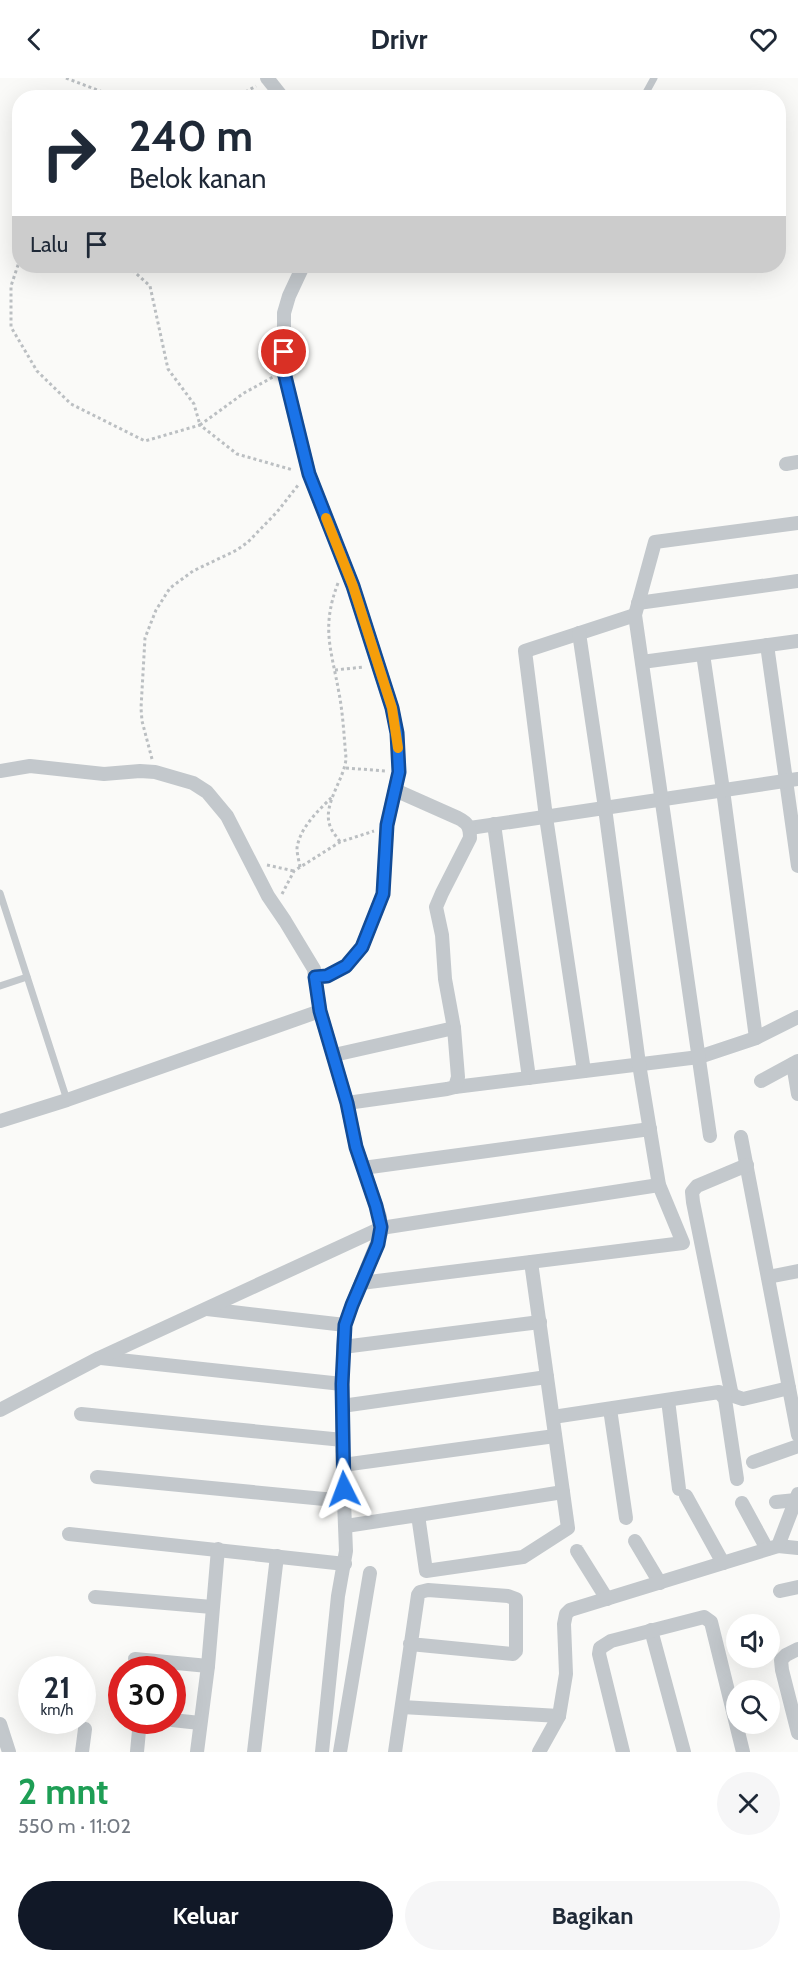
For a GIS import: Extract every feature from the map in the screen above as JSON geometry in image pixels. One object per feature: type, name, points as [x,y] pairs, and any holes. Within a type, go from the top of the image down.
[{"type":"street","points":[[300,273],[284,313],[284,372],[309,474],[364,617],[392,708],[397,733],[399,772],[387,825],[383,894],[362,947],[346,966],[327,976],[315,977]]},
{"type":"street","points":[[710,1136],[661,800],[637,609],[655,542],[798,523]]},
{"type":"street","points":[[584,1071],[546,817],[525,651],[579,633],[637,609],[798,581]]},
{"type":"street","points":[[361,1283],[683,1243],[658,1185],[579,633]]},
{"type":"street","points":[[642,662],[798,641]]},
{"type":"street","points":[[767,645],[792,780],[798,866]]},
{"type":"street","points":[[703,654],[756,1038]]},
{"type":"street","points":[[0,771],[30,766],[104,774],[140,771],[155,772],[193,783],[207,792],[227,816],[268,896],[314,969],[320,1011],[381,1227],[378,1244],[345,1325],[342,1384],[345,1564],[338,1596],[322,1752]]},
{"type":"street","points":[[470,828],[792,780]]},
{"type":"street","points":[[396,790],[459,818],[470,828],[471,838],[436,908],[442,935],[445,979],[454,1028],[458,1077],[455,1087]]},
{"type":"street","points":[[494,824],[529,1078]]},
{"type":"street","points":[[0,1121],[67,1100],[320,1011]]},
{"type":"street","points":[[347,1103],[455,1087],[699,1057],[756,1038],[798,1017]]},
{"type":"street","points":[[333,1055],[454,1028]]},
{"type":"street","points":[[761,1081],[795,1063],[798,1094]]},
{"type":"street","points":[[363,1168],[650,1129]]},
{"type":"street","points":[[741,1137],[798,1435]]},
{"type":"street","points":[[747,1165],[697,1186],[692,1192],[693,1202],[731,1391],[734,1396],[743,1399],[789,1388]]},
{"type":"street","points":[[0,1410],[99,1358],[381,1227],[658,1185]]},
{"type":"street","points":[[418,1515],[426,1571],[523,1557],[568,1528],[531,1262]]},
{"type":"street","points":[[768,1277],[798,1272]]},
{"type":"street","points":[[205,1309],[345,1325]]},
{"type":"street","points":[[343,1347],[540,1322]]},
{"type":"street","points":[[99,1358],[342,1384]]},
{"type":"street","points":[[342,1406],[547,1377]]},
{"type":"street","points":[[553,1417],[719,1392],[725,1399],[737,1479]]},
{"type":"street","points":[[668,1400],[682,1492],[723,1563]]},
{"type":"street","points":[[610,1409],[626,1518]]},
{"type":"street","points":[[81,1414],[343,1440]]},
{"type":"street","points":[[343,1464],[555,1436]]},
{"type":"street","points":[[753,1462],[798,1446]]},
{"type":"street","points":[[97,1477],[345,1501]]},
{"type":"street","points":[[346,1526],[563,1492]]},
{"type":"street","points":[[773,1547],[797,1497]]},
{"type":"street","points":[[776,1502],[797,1497]]},
{"type":"street","points":[[742,1503],[773,1547]]},
{"type":"street","points":[[69,1534],[345,1564]]},
{"type":"street","points":[[635,1541],[660,1582]]},
{"type":"street","points":[[539,1752],[559,1716],[566,1674],[564,1624],[566,1614],[570,1610],[773,1547],[798,1548]]},
{"type":"street","points":[[196,1752],[208,1666],[218,1549]]},
{"type":"street","points":[[576,1551],[607,1599]]},
{"type":"street","points":[[254,1752],[277,1556]]},
{"type":"street","points":[[340,1752],[370,1573]]},
{"type":"street","points":[[780,1591],[798,1587]]},
{"type":"street","points":[[395,1752],[416,1600],[420,1592],[428,1590],[508,1596],[513,1597],[517,1603],[516,1651],[513,1654],[410,1644]]},
{"type":"street","points":[[95,1597],[212,1607]]},
{"type":"street","points":[[623,1752],[599,1654],[600,1648],[611,1641],[704,1617],[709,1620],[743,1752]]},
{"type":"street","points":[[651,1630],[684,1752]]},
{"type":"street","points":[[798,1649],[786,1655],[782,1660],[782,1670],[798,1733]]},
{"type":"street","points":[[186,1664],[208,1666]]},
{"type":"street","points":[[402,1707],[559,1716]]},
{"type":"street","points":[[186,1722],[200,1723]]},
{"type":"street","points":[[0,1724],[9,1752]]},
{"type":"street","points":[[82,1752],[84,1734]]},
{"type":"street","points":[[137,1752],[139,1734]]},
{"type":"lane","points":[[0,893],[67,1100]]},
{"type":"lane","points":[[0,986],[27,977]]},
{"type":"path","points":[[66,78],[97,90]]},
{"type":"path","points":[[248,90],[267,79]]},
{"type":"path","points":[[15,273],[10,286],[11,327],[37,371],[71,404],[145,441],[200,425],[244,393],[284,372]]},
{"type":"path","points":[[136,273],[150,286],[168,369],[195,404],[200,425],[237,454],[309,474]]},
{"type":"path","points":[[155,772],[142,721],[141,708],[145,638],[156,610],[170,588],[193,571],[237,550],[255,536],[277,512],[293,489],[309,474]]},
{"type":"path","points":[[340,842],[329,825],[329,809],[346,768],[340,694],[328,643],[328,626],[330,603],[345,565]]},
{"type":"path","points":[[334,670],[378,666]]},
{"type":"path","points":[[346,768],[399,772]]},
{"type":"path","points":[[300,867],[297,849],[301,838],[308,824],[334,794]]},
{"type":"path","points":[[275,905],[294,871],[340,842],[387,825]]},
{"type":"path","points":[[250,863],[294,871]]},
{"type":"slow traffic","points":[[326,518],[364,617],[392,708],[398,748]]},
{"type":"route","points":[[284,352],[284,372],[309,474],[364,617],[392,708],[397,733],[399,772],[387,825],[383,894],[362,947],[354,958],[346,966],[327,976],[315,977],[320,1011],[347,1103],[356,1147],[380,1217],[381,1227],[378,1244],[345,1325],[342,1384],[344,1489]]}]
